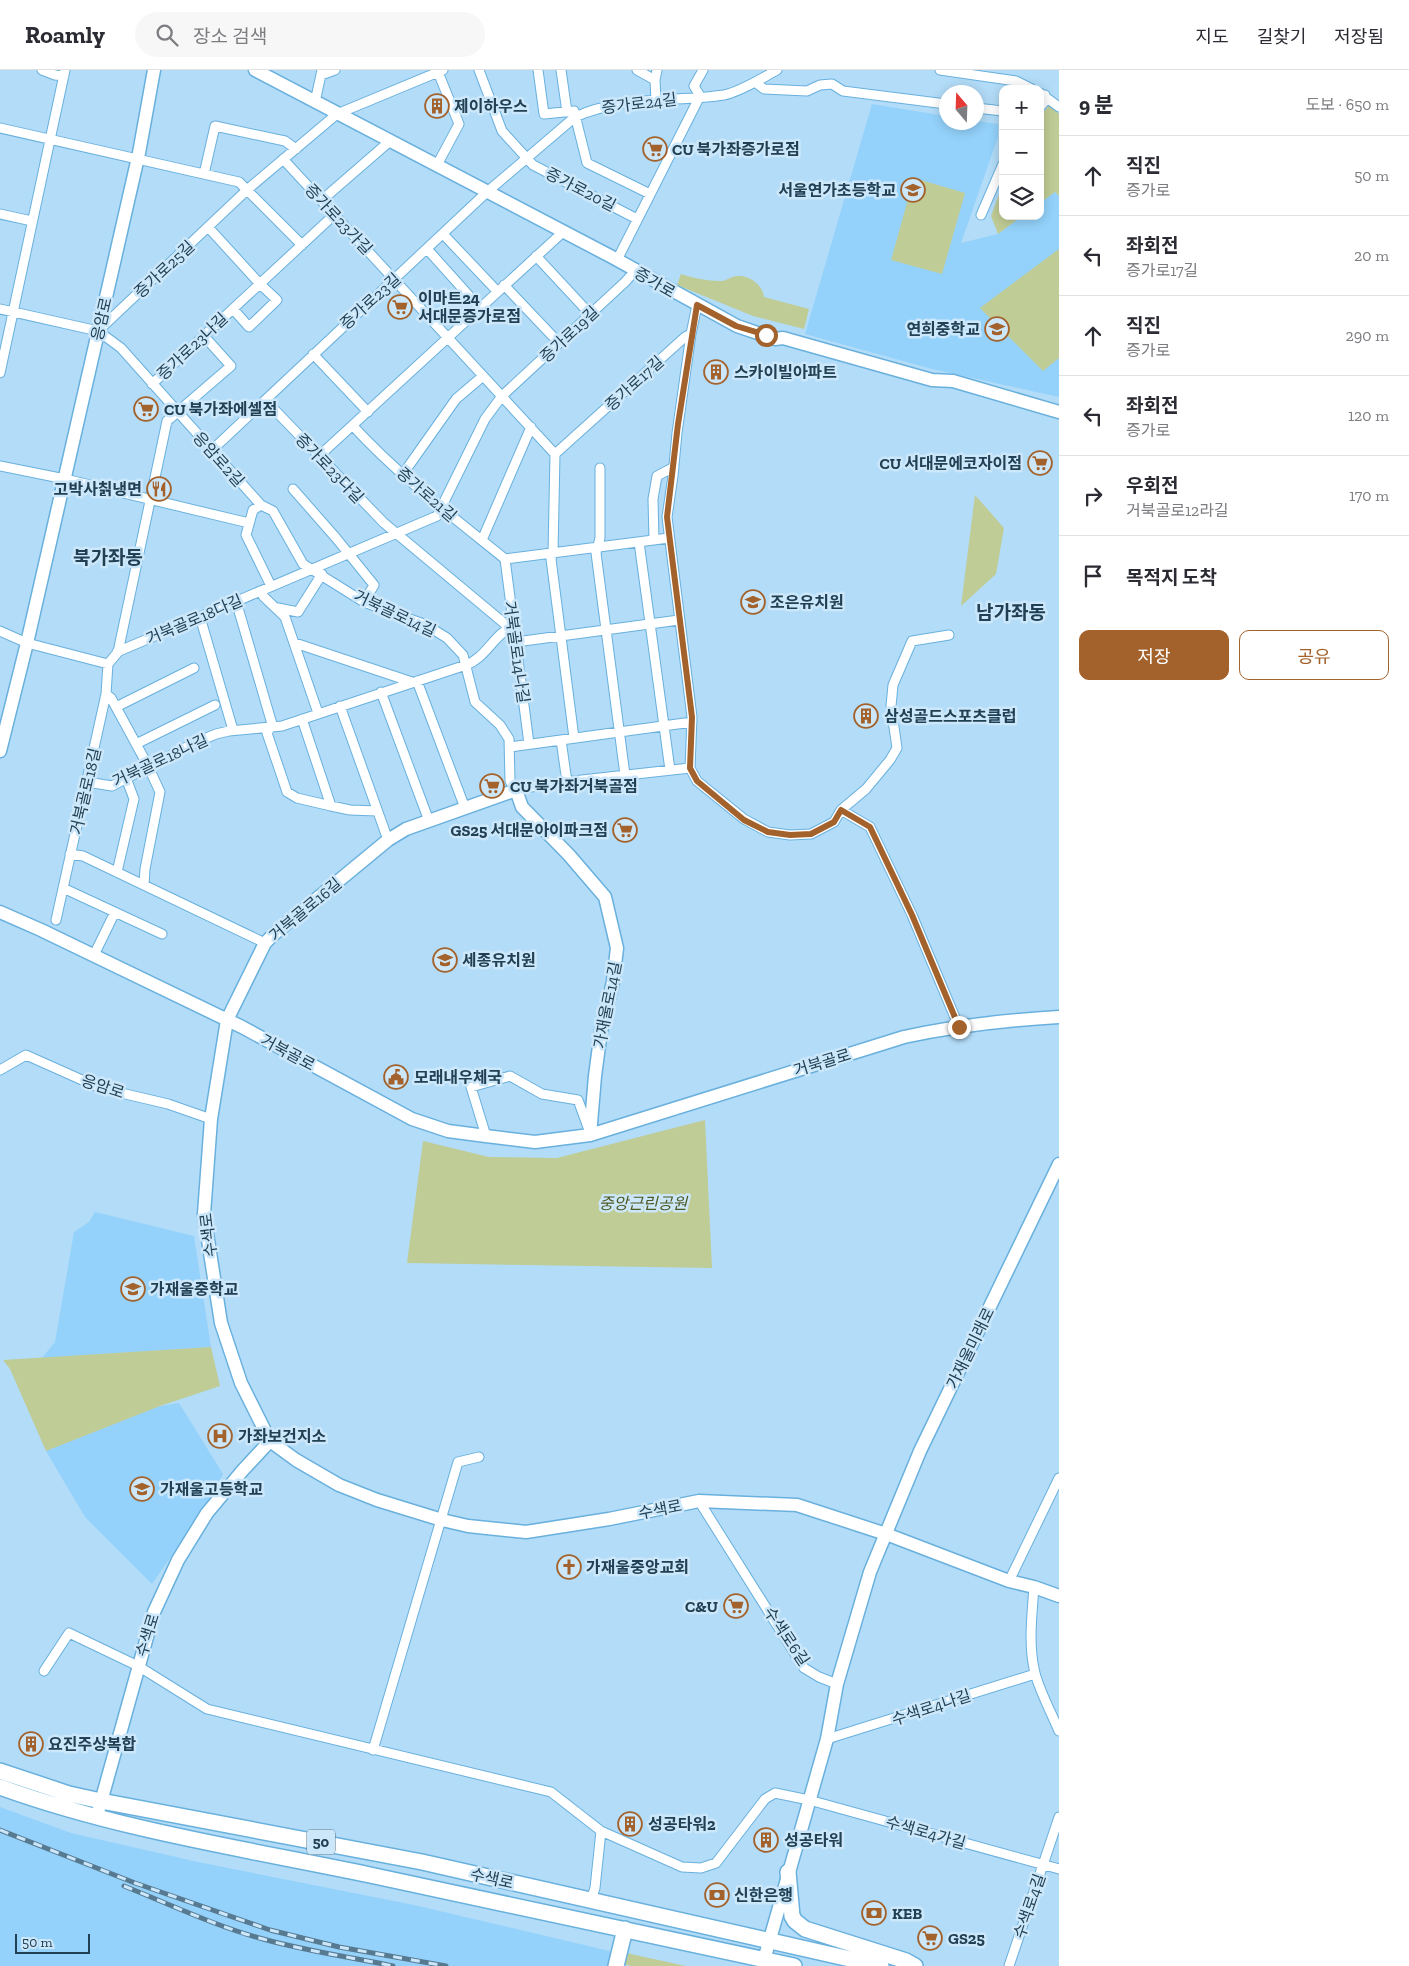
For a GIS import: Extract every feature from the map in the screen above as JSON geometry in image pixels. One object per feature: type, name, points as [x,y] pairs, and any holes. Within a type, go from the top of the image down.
[{"type":"main road","name":"응암로","points":[[0,750],[27,643],[138,158],[154,70]]},
{"type":"main road","name":"증가로","points":[[254,70],[617,260],[736,326],[774,340],[782,338],[932,380],[953,381],[1059,412]]},
{"type":"main road","name":"거북골로16길","points":[[227,1020],[265,943],[388,840],[406,829],[516,790]]},
{"type":"main road","name":"가재울로14길","points":[[516,790],[522,807],[569,855],[605,897],[618,948],[613,982],[600,1031],[590,1135]]},
{"type":"main road","name":"거북골로","points":[[0,912],[94,955],[227,1020],[412,1118],[448,1131],[535,1142],[590,1135],[904,1036],[959,1027],[1020,1020],[1059,1018]]},
{"type":"main road","name":"수색로","points":[[227,1020],[211,1119],[204,1214],[221,1323],[241,1383],[270,1441],[296,1460],[339,1485],[377,1500],[468,1526],[526,1532],[609,1519],[699,1501],[797,1505],[886,1534]]},
{"type":"main road","name":"가재울미래로","points":[[837,1684],[870,1572],[920,1451],[1059,1164]]},
{"type":"main road","name":"수색로","points":[[97,1816],[154,1612],[178,1560],[207,1513],[270,1441]]},
{"type":"main road","points":[[886,1534],[1009,1581],[1059,1596]]},
{"type":"main road","points":[[764,1960],[827,1740],[837,1684]]},
{"type":"main road","name":"수색로","points":[[0,1771],[69,1794],[422,1862],[686,1920],[881,1966]]},
{"type":"main road","name":"수색로","points":[[0,1787],[97,1816],[199,1841],[794,1966]]},
{"type":"main road","points":[[788,1872],[792,1916],[795,1922],[805,1929],[906,1961],[915,1966]]},
{"type":"main road","points":[[616,1966],[626,1930]]},
{"type":"street","points":[[42,70],[55,76],[64,73]]},
{"type":"street","points":[[315,102],[321,73],[335,70]]},
{"type":"street","name":"증가로20길","points":[[479,70],[502,131],[533,165],[638,219]]},
{"type":"street","points":[[538,70],[544,114],[574,111],[575,117]]},
{"type":"street","points":[[562,70],[567,112]]},
{"type":"street","points":[[636,70],[655,80]]},
{"type":"street","points":[[656,101],[655,80],[657,70]]},
{"type":"street","name":"증가로24길","points":[[487,192],[575,117],[592,109],[700,96],[694,86],[703,70]]},
{"type":"street","points":[[617,260],[700,96],[726,95],[777,70]]},
{"type":"street","points":[[940,70],[987,73],[1016,85]]},
{"type":"street","points":[[437,165],[458,124],[440,71]]},
{"type":"street","name":"증가로25길","points":[[98,331],[248,189],[338,114],[440,71]]},
{"type":"street","points":[[0,372],[64,73]]},
{"type":"street","points":[[755,82],[764,89],[807,91],[820,85],[832,84],[843,91],[939,103]]},
{"type":"street","points":[[1044,95],[1059,107]]},
{"type":"street","points":[[984,109],[999,111]]},
{"type":"street","name":"증가로20길","points":[[575,117],[587,163],[650,194]]},
{"type":"street","points":[[204,174],[215,126],[285,141],[296,149]]},
{"type":"street","points":[[0,128],[239,182],[302,245]]},
{"type":"street","points":[[322,200],[390,141]]},
{"type":"street","name":"증가로23가길","points":[[283,159],[336,214],[394,279]]},
{"type":"street","points":[[981,215],[999,173]]},
{"type":"street","name":"증가로23길","points":[[211,451],[266,401],[313,354],[428,250],[487,192]]},
{"type":"street","points":[[0,214],[32,221]]},
{"type":"street","name":"증가로23나길","points":[[152,384],[336,214]]},
{"type":"street","name":"증가로25길","points":[[208,227],[260,284]]},
{"type":"street","points":[[319,456],[563,232]]},
{"type":"street","points":[[443,234],[559,344]]},
{"type":"street","points":[[428,250],[480,308]]},
{"type":"street","points":[[536,256],[590,314]]},
{"type":"street","name":"증가로19길","points":[[502,396],[635,271]]},
{"type":"street","points":[[394,279],[555,454],[553,553],[551,559],[574,738]]},
{"type":"street","name":"증가로23나길","points":[[233,309],[249,327],[277,300],[260,284]]},
{"type":"street","points":[[697,305],[691,334],[667,517],[692,722],[690,768],[697,781],[744,820],[768,832],[790,835],[811,834],[834,822],[841,810],[866,789],[890,760],[897,748],[891,706],[893,685],[912,641],[949,635]]},
{"type":"street","points":[[0,309],[98,331]]},
{"type":"street","name":"응암로2길","points":[[98,331],[121,348],[261,505]]},
{"type":"street","name":"증가로17길","points":[[555,454],[685,337],[691,334]]},
{"type":"street","points":[[0,632],[27,643],[108,664],[117,652],[167,421],[231,366],[204,336]]},
{"type":"street","points":[[313,354],[368,412]]},
{"type":"street","points":[[403,474],[456,399],[483,376]]},
{"type":"street","points":[[347,553],[437,516],[485,419],[502,396]]},
{"type":"street","name":"증가로23다길","points":[[266,401],[396,533],[505,624],[514,626]]},
{"type":"street","name":"증가로21길","points":[[353,426],[403,474],[505,559]]},
{"type":"street","points":[[482,540],[531,427]]},
{"type":"street","points":[[0,466],[64,479],[249,523]]},
{"type":"street","points":[[654,540],[653,499],[657,476],[674,467]]},
{"type":"street","points":[[600,468],[600,538],[596,553],[625,775]]},
{"type":"street","points":[[292,489],[374,584],[364,602]]},
{"type":"street","points":[[261,505],[253,510],[246,535],[271,586]]},
{"type":"street","name":"거북골로14길","points":[[261,505],[273,511],[302,564],[322,574],[364,602],[426,625],[446,638],[463,655],[475,702],[500,725],[509,738],[510,781],[516,790]]},
{"type":"street","points":[[505,559],[670,538]]},
{"type":"street","points":[[639,542],[670,770]]},
{"type":"street","name":"거북골로18다길","points":[[117,652],[347,553]]},
{"type":"street","name":"거북골로14나길","points":[[505,559],[529,744]]},
{"type":"street","points":[[275,607],[298,612],[322,574]]},
{"type":"street","points":[[260,591],[286,617],[318,713]]},
{"type":"street","points":[[236,601],[272,724],[267,733],[287,792],[296,798],[331,806],[350,810],[377,811]]},
{"type":"street","points":[[200,617],[234,730]]},
{"type":"street","points":[[516,642],[679,620]]},
{"type":"street","name":"거북골로18나길","points":[[87,782],[112,786],[196,742],[216,734],[234,730],[282,726],[466,665],[474,662],[504,629],[514,626]]},
{"type":"street","points":[[295,643],[414,681],[465,808]]},
{"type":"street","name":"거북골로18길","points":[[56,920],[106,694],[108,664]]},
{"type":"street","points":[[116,707],[194,668]]},
{"type":"street","points":[[381,692],[429,821]]},
{"type":"street","points":[[106,694],[116,707],[160,792],[145,870],[144,885]]},
{"type":"street","points":[[136,744],[215,705]]},
{"type":"street","points":[[340,706],[388,840]]},
{"type":"street","points":[[302,719],[331,806]]},
{"type":"street","points":[[510,747],[692,722]]},
{"type":"street","points":[[561,740],[566,782]]},
{"type":"street","points":[[516,790],[566,782],[690,768]]},
{"type":"street","points":[[117,872],[134,799],[126,778]]},
{"type":"street","points":[[841,810],[870,827],[912,915],[959,1027]]},
{"type":"street","points":[[70,854],[83,856],[265,943]]},
{"type":"street","points":[[63,888],[162,934]]},
{"type":"street","points":[[94,955],[115,912]]},
{"type":"street","name":"응암로","points":[[0,1070],[26,1055],[100,1088],[168,1104],[211,1119]]},
{"type":"street","points":[[486,1136],[471,1087],[510,1076],[542,1094],[578,1100],[590,1135]]},
{"type":"street","points":[[373,1750],[458,1462],[479,1457]]},
{"type":"street","points":[[1009,1581],[1059,1478]]},
{"type":"street","name":"수색로6길","points":[[699,1501],[804,1668],[837,1684]]},
{"type":"street","points":[[1034,1587],[1031,1621],[1035,1674],[1059,1731]]},
{"type":"street","points":[[44,1671],[69,1633],[138,1666],[207,1709],[551,1792],[601,1831],[682,1867],[701,1868],[716,1863],[765,1799],[775,1793],[809,1800]]},
{"type":"street","name":"수색로4나길","points":[[827,1740],[1035,1674]]},
{"type":"street","name":"수색로4가길","points":[[809,1800],[1059,1869]]},
{"type":"street","name":"수색로4길","points":[[1009,1966],[1059,1817]]},
{"type":"street","points":[[591,1900],[595,1888],[601,1831]]},
{"type":"shaded area","name":"서울연가초등학교","points":[[872,104],[939,115],[939,130],[984,130],[984,122],[998,124],[998,137],[961,243],[998,234],[1017,220],[1044,220],[1044,200],[1055,192],[1059,196],[1059,397],[932,369],[805,334]]},
{"type":"shaded area","name":"가재울중학교","points":[[95,1212],[194,1236],[211,1347],[42,1358],[55,1342],[74,1232],[89,1222]]},
{"type":"shaded area","name":"가재울고등학교","points":[[179,1403],[223,1474],[207,1505],[152,1584],[85,1517],[46,1451],[160,1406]]},
{"type":"shaded area","points":[[0,1807],[71,1833],[198,1862],[414,1905],[618,1953],[621,1966],[0,1966]]},
{"type":"green space","points":[[1050,104],[1059,114],[1059,196],[1055,192],[1044,200],[1044,130],[1044,112]]},
{"type":"green space","points":[[914,178],[965,193],[942,274],[891,260]]},
{"type":"green space","points":[[999,195],[999,220],[1017,220],[998,234],[991,216]]},
{"type":"green space","points":[[1059,249],[1059,358],[1043,371],[980,308]]},
{"type":"green space","points":[[681,274],[715,281],[723,281],[737,276],[748,278],[759,286],[764,297],[809,309],[804,329],[753,316],[677,285]]},
{"type":"green space","points":[[975,495],[1004,528],[996,574],[961,606]]},
{"type":"green space","name":"중앙근린공원","points":[[705,1120],[712,1268],[407,1263],[423,1141],[489,1157],[557,1158]]},
{"type":"green space","points":[[211,1347],[220,1386],[160,1406],[46,1451],[10,1369],[3,1360]]},
{"type":"green space","points":[[626,1953],[686,1966],[632,1966],[622,1964]]},
{"type":"railway","points":[[0,1830],[135,1883],[270,1930],[339,1947],[446,1966]]},
{"type":"railway","points":[[124,1886],[245,1934],[295,1947],[393,1966]]},
{"type":"place","name":"제이하우스","points":[[437,106]]},
{"type":"place","name":"CU 북가좌증가로점","points":[[655,149]]},
{"type":"place","name":"서울연가초등학교","points":[[913,190]]},
{"type":"place","name":"이마트24 서대문증가로점","points":[[400,307]]},
{"type":"place","name":"연희중학교","points":[[997,329]]},
{"type":"place","name":"스카이빌아파트","points":[[716,372]]},
{"type":"place","name":"CU 북가좌에셀점","points":[[146,409]]},
{"type":"place","name":"CU 서대문에코자이점","points":[[1040,463]]},
{"type":"place","name":"고박사칡냉면","points":[[159,489]]},
{"type":"place","name":"조은유치원","points":[[753,602]]},
{"type":"place","name":"삼성골드스포츠클럽","points":[[866,716]]},
{"type":"place","name":"CU 북가좌거북골점","points":[[492,786]]},
{"type":"place","name":"GS25 서대문아이파크점","points":[[625,830]]},
{"type":"place","name":"세종유치원","points":[[445,960]]},
{"type":"place","name":"모래내우체국","points":[[396,1077]]},
{"type":"place","name":"가재울중학교","points":[[133,1289]]},
{"type":"place","name":"가좌보건지소","points":[[220,1436]]},
{"type":"place","name":"가재울고등학교","points":[[142,1489]]},
{"type":"place","name":"가재울중앙교회","points":[[569,1567]]},
{"type":"place","name":"C&U","points":[[736,1606]]},
{"type":"place","name":"요진주상복합","points":[[31,1744]]},
{"type":"place","name":"성공타워2","points":[[630,1824]]},
{"type":"place","name":"성공타워","points":[[766,1840]]},
{"type":"place","name":"신한은행","points":[[717,1895]]},
{"type":"place","name":"KEB","points":[[874,1913]]},
{"type":"place","name":"GS25","points":[[930,1938]]},
{"type":"district","name":"북가좌동","points":[[108,557]]},
{"type":"district","name":"남가좌동","points":[[1011,612]]},
{"type":"route","points":[[766,335],[736,326],[697,305],[678,424],[667,517],[692,717],[690,768],[697,781],[744,820],[768,832],[790,835],[811,834],[834,822],[841,810],[870,827],[912,915],[959,1027]]}]
